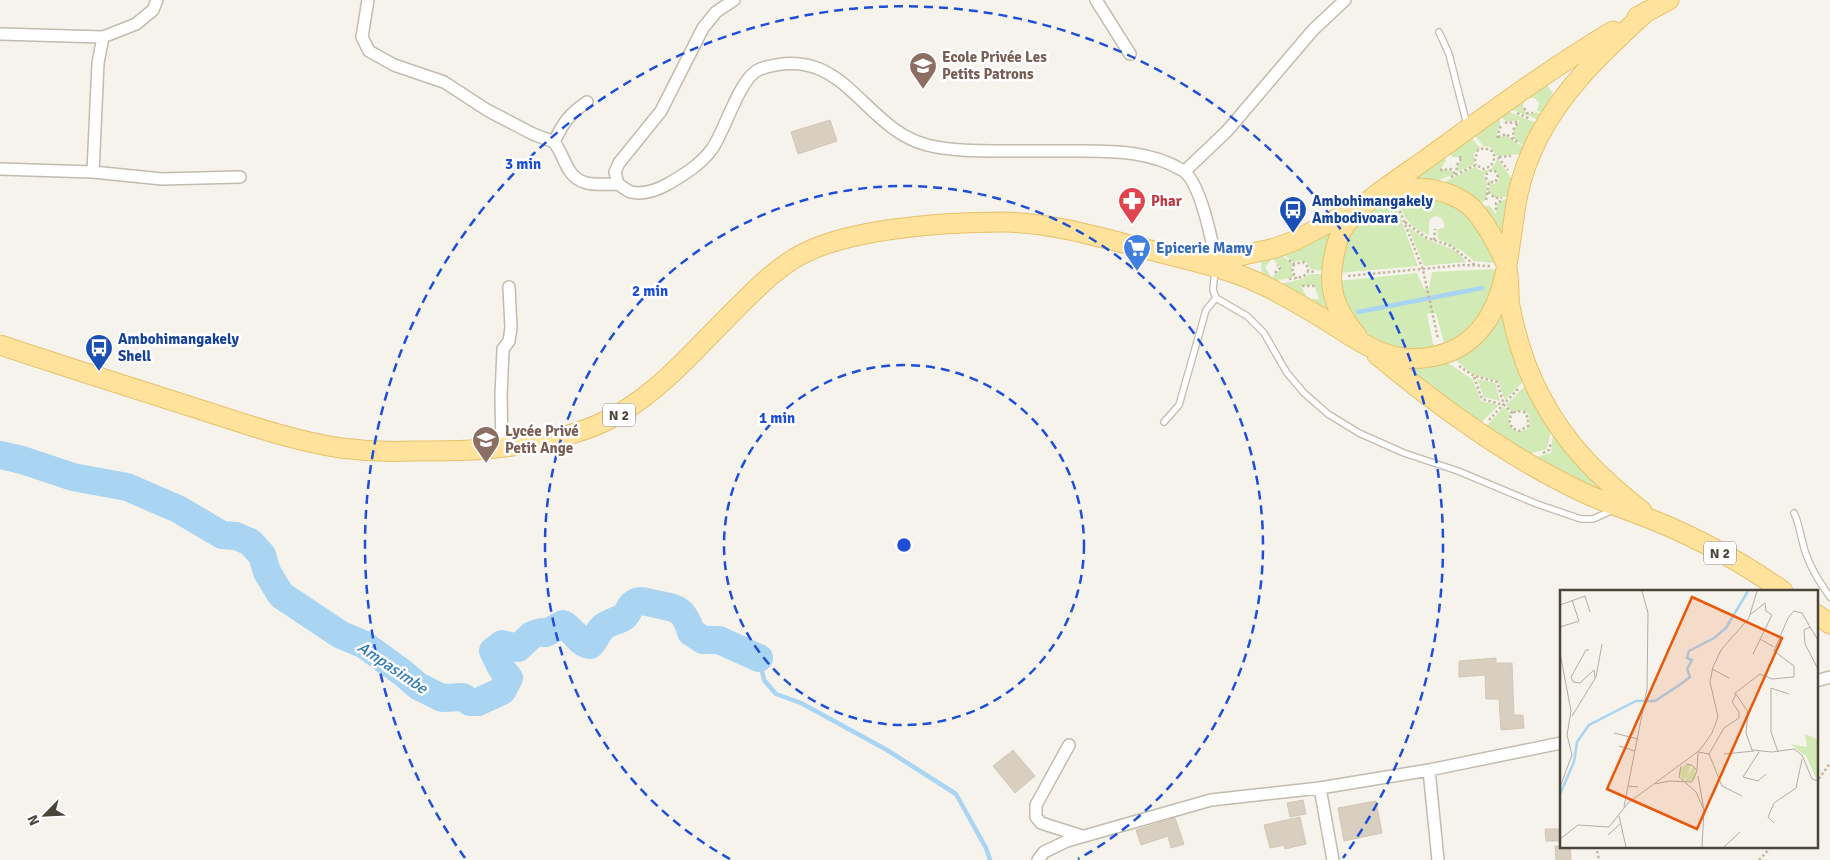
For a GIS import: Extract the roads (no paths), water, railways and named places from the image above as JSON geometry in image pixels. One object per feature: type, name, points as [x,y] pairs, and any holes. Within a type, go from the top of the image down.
[{"type":"main road","points":[[1647,11],[1598,56],[1541,117],[1518,191],[1506,266],[1496,305],[1480,331],[1459,347],[1442,354],[1420,358],[1400,358],[1366,345],[1345,320],[1335,303],[1330,284],[1335,250],[1346,224],[1366,203],[1468,129],[1500,115],[1574,54],[1647,11],[1669,0]]},
{"type":"main road","points":[[1215,264],[1273,254],[1294,241],[1394,190],[1427,189],[1447,193],[1472,209],[1488,230],[1506,266],[1513,324],[1523,358],[1555,421],[1583,459],[1613,489],[1653,520]]},
{"type":"main road","name":"N 2","points":[[0,345],[233,420],[318,444],[358,450],[399,452],[442,452],[502,448],[557,439],[589,430],[624,411],[666,379],[756,289],[789,262],[825,245],[862,234],[954,223],[1011,222],[1069,230],[1189,260],[1215,264]]},
{"type":"main road","points":[[1215,264],[1307,308],[1366,345],[1400,374],[1478,432],[1523,461],[1572,488],[1617,508],[1653,520]]},
{"type":"main road","name":"N 2","points":[[1653,520],[1754,571],[1782,590]]},
{"type":"main road","points":[[1818,615],[1830,624]]},
{"type":"street","points":[[0,34],[103,37],[136,24],[153,10],[157,0]]},
{"type":"street","points":[[368,0],[362,37],[369,51],[394,65],[444,82],[487,110],[533,134],[554,142],[577,181],[593,184],[618,184],[630,192],[645,192],[661,188],[693,170],[712,148],[747,79],[759,70],[795,62],[815,66],[832,76],[899,133],[926,144],[957,150],[1113,151],[1142,155],[1166,162],[1185,171],[1197,192],[1208,224],[1215,264]]},
{"type":"street","points":[[618,184],[615,172],[619,163],[661,111],[703,28],[716,12],[734,0]]},
{"type":"street","points":[[1096,0],[1130,54]]},
{"type":"street","points":[[1185,171],[1227,131],[1313,30],[1345,0]]},
{"type":"street","points":[[93,172],[98,62],[103,37]]},
{"type":"street","points":[[554,142],[563,123],[576,109],[587,102]]},
{"type":"street","points":[[0,169],[93,172],[162,179],[240,177]]},
{"type":"street","points":[[502,448],[501,396],[503,349],[509,341],[511,328],[509,287]]},
{"type":"street","points":[[1038,860],[1044,852],[1082,836],[1210,800],[1320,788],[1429,770],[1560,744]]},
{"type":"street","points":[[1069,745],[1036,805],[1036,817],[1041,823],[1082,836]]},
{"type":"street","points":[[1429,770],[1438,860]]},
{"type":"street","points":[[1320,788],[1333,860]]},
{"type":"lane","points":[[1439,32],[1450,54],[1468,129]]},
{"type":"lane","points":[[1215,264],[1213,290],[1216,298],[1246,316],[1264,333],[1277,352],[1287,373],[1304,393],[1328,414],[1359,433],[1537,504],[1581,519],[1593,520],[1617,508]]},
{"type":"lane","points":[[1164,422],[1178,405],[1206,310],[1216,298]]},
{"type":"lane","points":[[1794,513],[1799,523],[1810,565],[1830,597]]},
{"type":"waterway","points":[[1358,312],[1482,288]]},
{"type":"waterway","name":"Ampasimbe","points":[[0,455],[22,460],[73,477],[127,487],[178,509],[222,535],[236,536],[250,542],[262,555],[267,572],[281,595],[341,635],[363,644],[418,686],[442,698],[463,697],[470,702],[478,702],[502,691],[509,678],[493,651],[502,644],[518,648],[532,635],[541,632],[546,633],[563,624],[582,642],[590,645],[604,626],[625,616],[632,605],[638,601],[677,610],[685,617],[691,632],[703,640],[719,640],[759,658]]},
{"type":"waterway","points":[[759,658],[764,680],[776,694],[801,703],[887,750],[956,794],[986,848],[990,860]]},
{"type":"place","name":"Ecole Privée Les Petits Patrons","points":[[923,90]]},
{"type":"place","name":"Phar","points":[[1132,225]]},
{"type":"place","name":"Ambohimangakely Ambodivoara","points":[[1293,234]]},
{"type":"place","name":"Epicerie Mamy","points":[[1137,272]]},
{"type":"place","name":"Ambohimangakely Shell","points":[[99,372]]},
{"type":"place","name":"Lycée Privé Petit Ange","points":[[486,464]]}]
